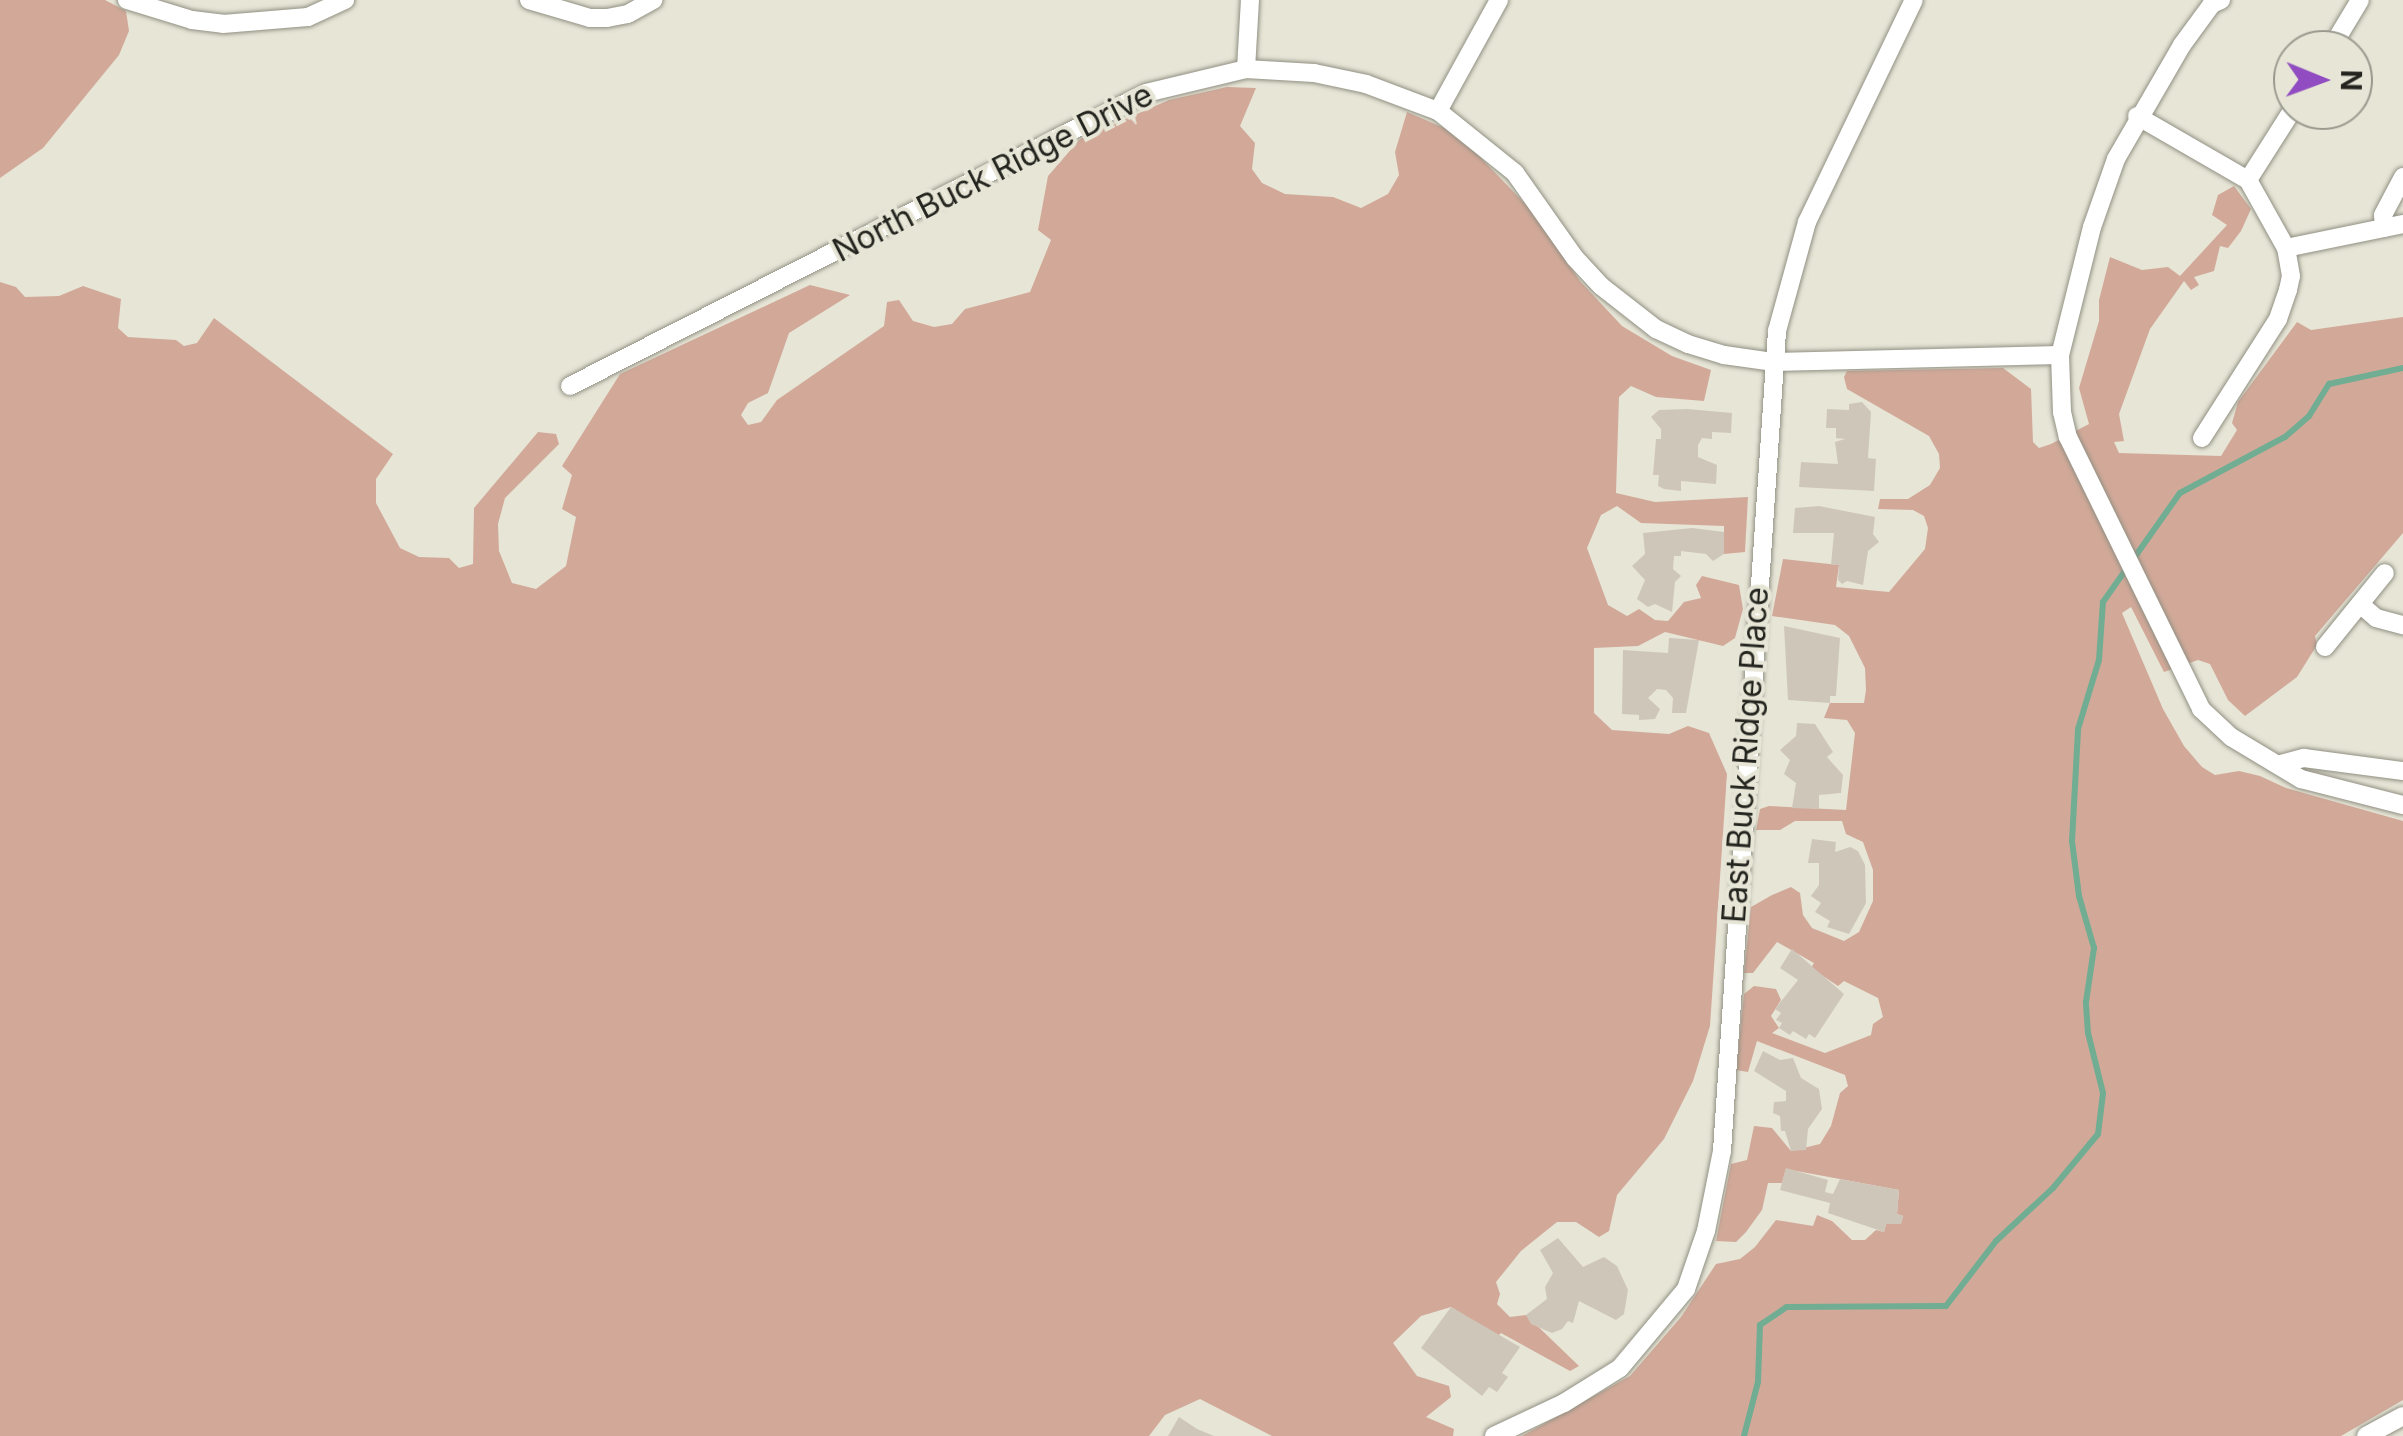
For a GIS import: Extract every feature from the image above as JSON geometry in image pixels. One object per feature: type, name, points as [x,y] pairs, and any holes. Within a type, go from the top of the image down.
[{"type":"street","points":[[127,0],[192,20],[224,24],[308,18],[344,0]]},
{"type":"street","points":[[529,0],[590,18],[628,14],[654,0]]},
{"type":"street","points":[[1246,69],[1250,0]]},
{"type":"street","points":[[1438,111],[1499,0]]},
{"type":"street","name":"East Buck Ridge Place","points":[[1504,1434],[1564,1404],[1620,1368],[1659,1327],[1686,1289],[1716,1194],[1773,362],[1806,222],[1914,0]]},
{"type":"street","points":[[2342,30],[2360,0]]},
{"type":"street","points":[[2215,2],[2137,116],[2092,227],[2060,355],[2060,396],[2068,437],[2201,709],[2231,737],[2300,779],[2403,805]]},
{"type":"street","name":"North Buck Ridge Drive","points":[[570,386],[1146,93],[1246,69],[1314,74],[1366,84],[1438,111],[1515,174],[1575,258],[1621,304],[1688,344],[1724,355],[1773,362],[2060,355]]},
{"type":"street","points":[[2137,116],[2248,180],[2286,248],[2291,276],[2278,319],[2202,438]]},
{"type":"street","points":[[2248,180],[2280,130]]},
{"type":"street","points":[[2394,226],[2383,215],[2403,177]]},
{"type":"street","points":[[2286,248],[2394,226]]},
{"type":"street","points":[[2325,648],[2385,573]]},
{"type":"street","points":[[2360,604],[2376,618],[2403,625]]},
{"type":"street","points":[[2280,764],[2304,758],[2403,770]]},
{"type":"street","points":[[2366,1436],[2403,1416]]},
{"type":"shaded area","points":[[0,0],[105,0],[126,11],[129,31],[119,55],[43,148],[0,178]]},
{"type":"shaded area","points":[[1227,87],[1256,88],[1240,126],[1255,143],[1252,169],[1262,183],[1285,194],[1333,197],[1361,208],[1388,194],[1399,175],[1395,152],[1407,112],[1444,128],[1478,155],[1532,211],[1580,281],[1622,326],[1672,356],[1711,370],[1704,401],[1656,397],[1631,386],[1619,397],[1616,493],[1655,502],[1748,497],[1745,552],[1724,554],[1724,526],[1641,523],[1617,506],[1601,515],[1587,548],[1608,605],[1627,616],[1639,609],[1655,620],[1668,621],[1684,602],[1701,598],[1696,585],[1702,576],[1739,585],[1743,609],[1735,638],[1723,646],[1665,632],[1638,646],[1594,648],[1594,713],[1612,730],[1669,734],[1688,726],[1709,733],[1727,774],[1710,1026],[1693,1081],[1664,1139],[1617,1195],[1609,1231],[1599,1237],[1576,1222],[1557,1222],[1521,1251],[1496,1282],[1500,1294],[1497,1304],[1510,1317],[1526,1315],[1579,1366],[1570,1371],[1501,1333],[1498,1336],[1451,1307],[1421,1316],[1393,1343],[1417,1376],[1449,1386],[1451,1397],[1426,1417],[1454,1429],[1453,1436],[1272,1436],[1200,1399],[1165,1415],[1149,1436],[0,1436],[0,282],[16,287],[25,297],[59,296],[83,286],[121,299],[118,328],[128,337],[176,340],[184,346],[197,343],[214,318],[393,454],[376,479],[376,503],[400,548],[419,557],[449,558],[459,568],[473,564],[474,508],[538,432],[556,434],[559,444],[505,498],[498,524],[499,551],[512,583],[536,589],[566,566],[576,517],[562,509],[572,475],[562,466],[620,374],[810,285],[850,295],[789,333],[768,393],[748,403],[741,415],[748,425],[761,422],[777,400],[884,326],[887,302],[899,300],[913,321],[934,327],[952,324],[965,309],[1030,292],[1051,240],[1038,230],[1048,176],[1080,139],[1169,100]]},
{"type":"shaded area","points":[[2234,186],[2251,209],[2228,248],[2220,246],[2214,271],[2194,277],[2199,285],[2191,290],[2184,281],[2150,329],[2119,414],[2124,441],[2114,442],[2119,453],[2221,456],[2237,430],[2232,423],[2238,402],[2297,322],[2311,330],[2403,317],[2403,533],[2315,636],[2317,645],[2297,677],[2245,716],[2228,700],[2210,664],[2198,660],[2164,672],[2131,607],[2122,613],[2163,709],[2184,746],[2202,767],[2215,775],[2239,771],[2260,776],[2286,788],[2403,821],[2403,1400],[2341,1436],[1522,1436],[1630,1376],[1681,1317],[1716,1264],[1740,1259],[1776,1220],[1813,1226],[1817,1215],[1832,1221],[1852,1240],[1865,1240],[1876,1230],[1884,1232],[1886,1224],[1901,1223],[1903,1216],[1897,1214],[1899,1190],[1786,1169],[1782,1183],[1768,1183],[1762,1210],[1746,1232],[1736,1242],[1716,1241],[1731,1164],[1747,1160],[1754,1126],[1772,1128],[1791,1151],[1820,1144],[1831,1126],[1840,1093],[1848,1086],[1845,1075],[1757,1041],[1748,1072],[1736,1070],[1744,994],[1754,986],[1776,989],[1781,1000],[1771,1016],[1779,1028],[1772,1033],[1825,1053],[1871,1035],[1873,1024],[1883,1017],[1878,998],[1844,981],[1838,986],[1811,968],[1814,963],[1777,942],[1753,973],[1744,973],[1751,907],[1772,895],[1791,887],[1800,893],[1803,915],[1812,928],[1844,941],[1859,932],[1873,901],[1873,870],[1863,842],[1846,834],[1842,821],[1795,821],[1780,830],[1756,830],[1760,809],[1769,806],[1846,810],[1855,733],[1847,720],[1824,718],[1830,703],[1864,703],[1866,690],[1865,668],[1849,636],[1835,625],[1772,616],[1783,559],[1839,565],[1836,587],[1889,592],[1925,549],[1928,528],[1924,516],[1913,510],[1878,509],[1880,499],[1908,499],[1930,485],[1940,468],[1939,454],[1929,436],[1847,389],[1847,371],[2003,368],[2031,389],[2033,442],[2039,448],[2051,444],[2089,424],[2079,388],[2099,321],[2099,300],[2110,257],[2142,270],[2168,267],[2180,276],[2227,225],[2212,215],[2218,195]]},
{"type":"building","points":[[1862,402],[1871,412],[1868,458],[1876,459],[1874,491],[1799,487],[1801,462],[1838,464],[1835,442],[1845,439],[1836,438],[1836,428],[1826,428],[1827,409],[1849,410],[1849,404]]},
{"type":"building","points":[[1659,410],[1732,413],[1731,433],[1712,432],[1712,439],[1702,438],[1698,445],[1698,457],[1717,465],[1716,484],[1681,481],[1681,491],[1664,489],[1658,486],[1659,475],[1653,475],[1656,439],[1661,439],[1661,429],[1651,417]]},
{"type":"building","points":[[1819,506],[1875,517],[1873,534],[1879,542],[1868,551],[1863,585],[1847,581],[1842,584],[1838,580],[1839,565],[1831,565],[1834,533],[1793,533],[1795,508]]},
{"type":"building","points":[[1692,528],[1724,532],[1724,554],[1713,561],[1706,554],[1681,551],[1681,556],[1674,556],[1673,569],[1681,576],[1675,582],[1672,612],[1655,604],[1648,607],[1637,599],[1645,580],[1632,566],[1645,554],[1643,533]]},
{"type":"building","points":[[1784,626],[1840,638],[1836,696],[1830,696],[1830,703],[1788,700]]},
{"type":"building","points":[[1669,638],[1699,640],[1686,713],[1672,713],[1673,698],[1666,690],[1657,689],[1648,698],[1660,709],[1655,719],[1639,720],[1639,715],[1622,714],[1623,650],[1668,653]]},
{"type":"building","points":[[1797,723],[1815,724],[1833,752],[1827,757],[1843,775],[1841,793],[1819,795],[1819,809],[1792,808],[1796,783],[1784,774],[1790,760],[1780,750],[1796,736]]},
{"type":"building","points":[[1812,839],[1836,842],[1835,852],[1850,847],[1858,851],[1865,865],[1866,903],[1849,934],[1827,927],[1830,921],[1815,912],[1821,903],[1811,896],[1819,885],[1819,863],[1808,863]]},
{"type":"building","points":[[1792,949],[1844,994],[1815,1038],[1809,1034],[1806,1039],[1793,1031],[1790,1035],[1779,1028],[1782,1023],[1776,1020],[1781,1013],[1775,1009],[1798,980],[1780,968]]},
{"type":"building","points":[[1763,1051],[1780,1060],[1793,1058],[1801,1078],[1819,1089],[1822,1109],[1808,1129],[1806,1150],[1791,1151],[1785,1131],[1781,1131],[1780,1116],[1773,1113],[1774,1102],[1786,1101],[1786,1091],[1754,1071]]},
{"type":"building","points":[[1786,1168],[1828,1180],[1825,1192],[1833,1194],[1840,1179],[1899,1190],[1897,1214],[1903,1216],[1901,1224],[1886,1224],[1884,1232],[1828,1213],[1830,1203],[1780,1190]]},
{"type":"building","points":[[1558,1238],[1583,1267],[1604,1257],[1617,1266],[1628,1290],[1624,1314],[1616,1320],[1579,1301],[1573,1323],[1568,1321],[1562,1329],[1552,1333],[1531,1324],[1526,1315],[1547,1299],[1545,1287],[1553,1273],[1540,1250]]},
{"type":"building","points":[[1451,1307],[1520,1347],[1502,1373],[1508,1377],[1497,1392],[1489,1387],[1482,1396],[1421,1348]]},
{"type":"building","points":[[1179,1417],[1197,1429],[1214,1436],[1168,1436]]},
{"type":"waterway","points":[[1744,1436],[1758,1382],[1760,1325],[1787,1307],[1946,1306],[1996,1241],[2053,1188],[2098,1134],[2103,1093],[2088,1033],[2086,1002],[2094,948],[2079,896],[2072,841],[2078,729],[2099,660],[2103,602],[2180,493],[2285,437],[2309,416],[2329,384],[2403,368]]}]
